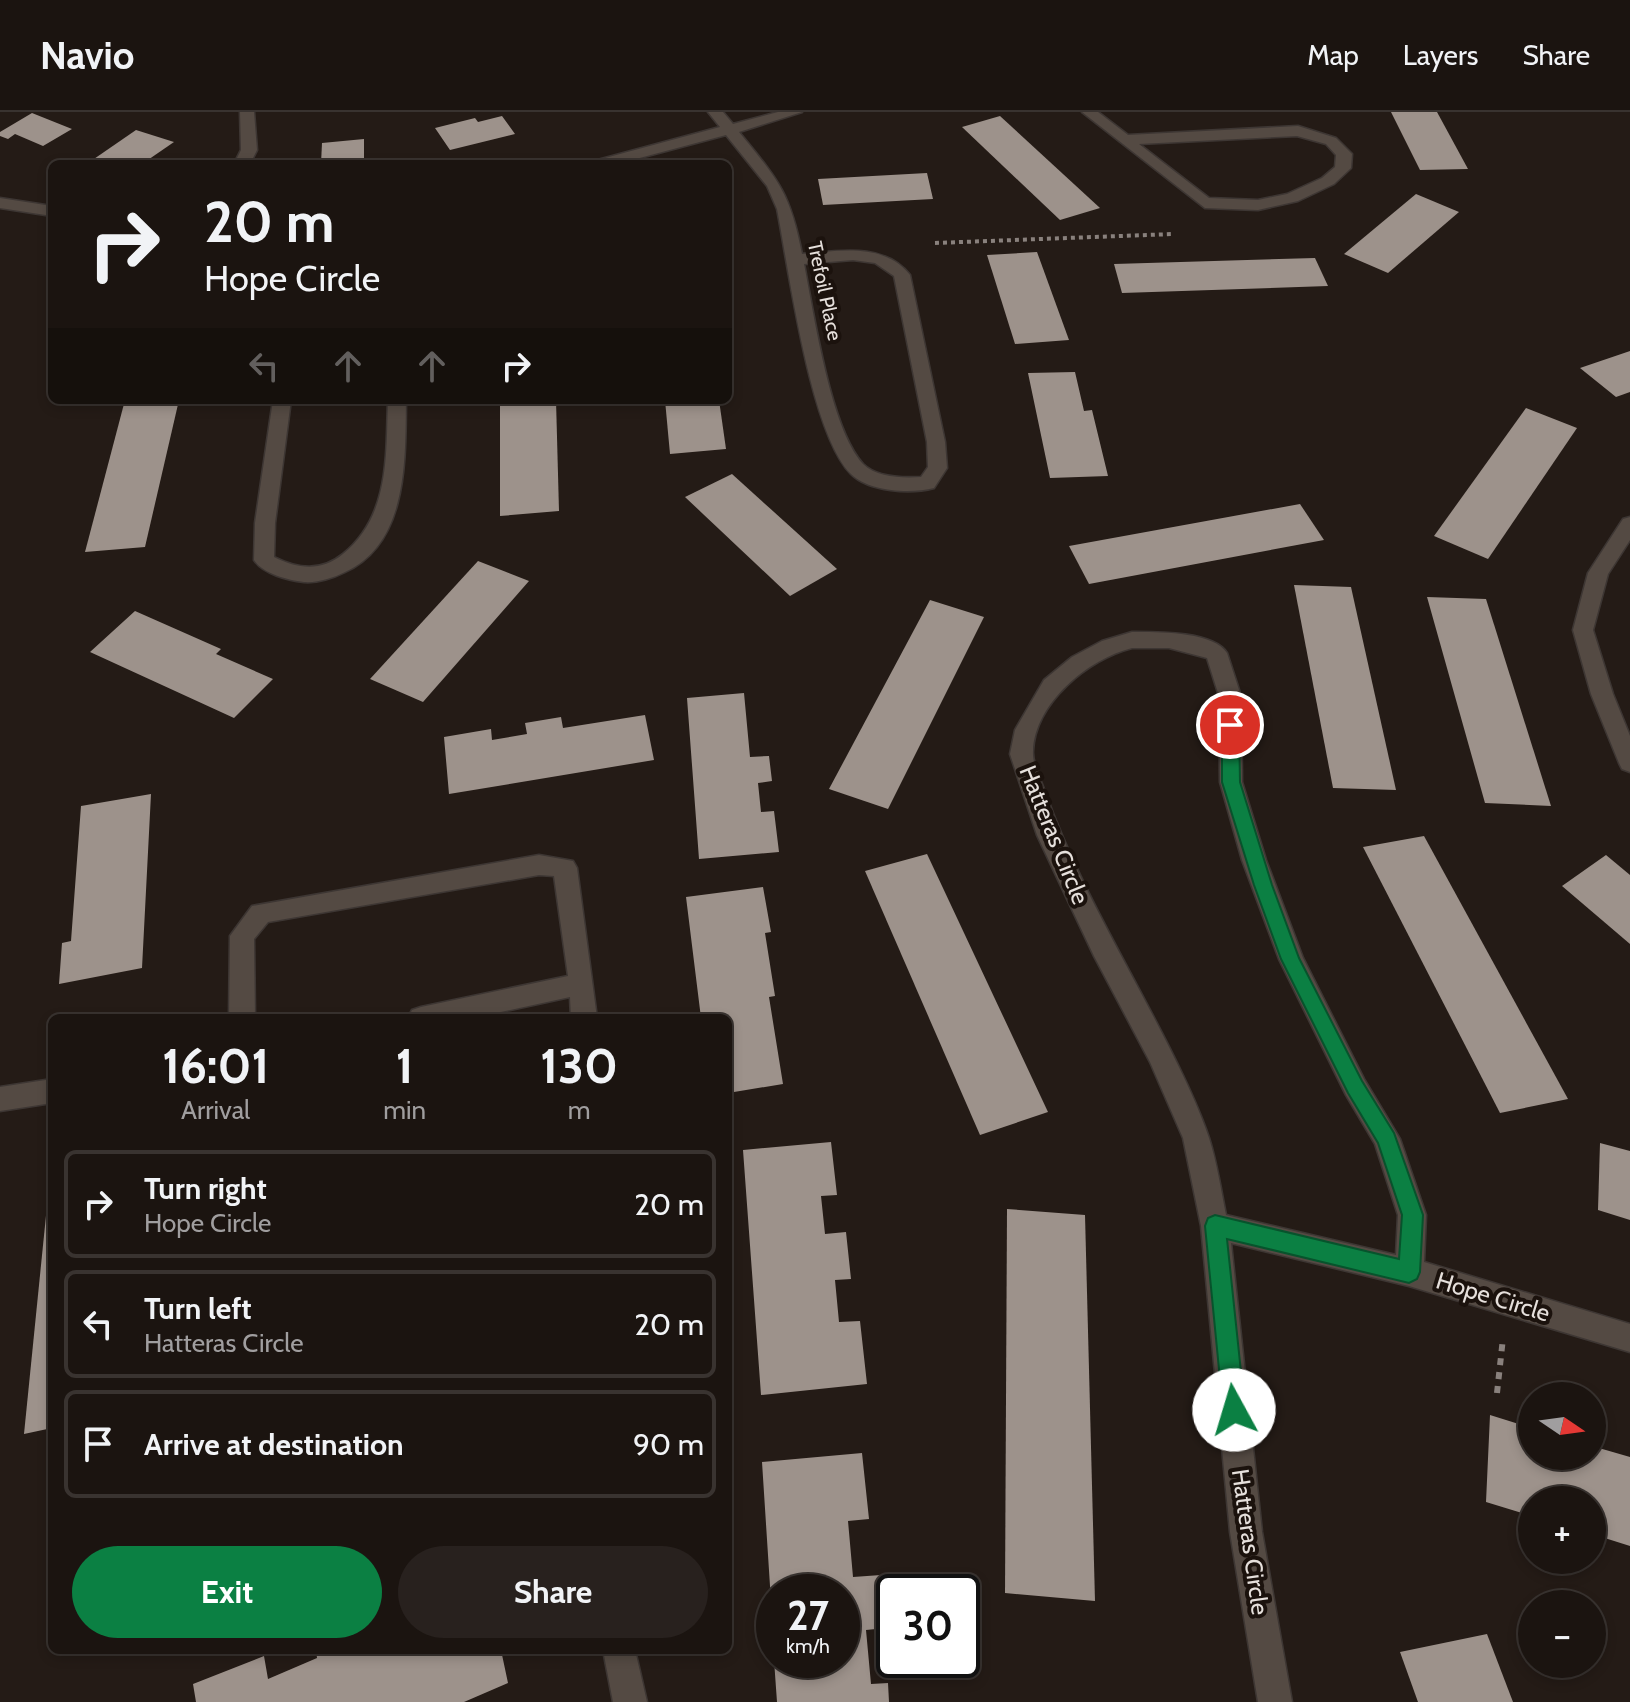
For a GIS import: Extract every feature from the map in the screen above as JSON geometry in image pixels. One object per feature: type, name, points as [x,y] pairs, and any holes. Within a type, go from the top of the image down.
[{"type":"street","points":[[244,160],[249,150],[247,112]]},
{"type":"street","name":"Trefoil Place","points":[[715,112],[774,185],[785,209],[796,260],[835,435],[857,470],[894,484],[927,483],[938,468],[923,364],[902,275],[894,264],[875,257],[796,260]]},
{"type":"street","points":[[614,160],[795,112]]},
{"type":"street","points":[[1089,112],[1124,140],[1205,203],[1258,205],[1292,198],[1328,181],[1343,168],[1344,154],[1331,141],[1298,131],[1124,140]]},
{"type":"street","points":[[2,206],[48,211]]},
{"type":"street","points":[[281,404],[265,523],[264,560],[283,573],[304,577],[328,574],[352,558],[377,531],[392,491],[397,404]]},
{"type":"street","points":[[1630,524],[1598,573],[1583,630],[1602,694],[1630,763]]},
{"type":"street","name":"Hatteras Circle","points":[[1275,1702],[1246,1532],[1215,1226],[1196,1138],[1160,1056],[1103,949],[1049,835],[1021,754],[1026,730],[1052,686],[1079,663],[1109,646],[1132,640],[1169,640],[1197,645],[1216,653],[1230,696],[1231,782],[1254,860],[1291,959],[1355,1087],[1387,1139],[1412,1215],[1409,1272]]},
{"type":"street","points":[[242,1014],[242,936],[261,913],[539,865],[565,868],[584,1014]]},
{"type":"street","points":[[440,1014],[582,984]]},
{"type":"street","points":[[0,1099],[48,1092]]},
{"type":"street","name":"Hope Circle","points":[[1215,1226],[1409,1272],[1630,1338]]},
{"type":"street","points":[[620,1654],[630,1702]]},
{"type":"path","points":[[935,243],[1173,234]]},
{"type":"path","points":[[1497,1393],[1502,1368]]},
{"type":"building","points":[[1391,112],[1437,112],[1468,169],[1420,170]]},
{"type":"building","points":[[32,113],[72,129],[43,146],[15,134],[8,139],[0,136],[0,132]]},
{"type":"building","points":[[502,116],[515,134],[450,150],[435,128],[475,118],[478,122]]},
{"type":"building","points":[[1000,116],[1100,208],[1060,220],[962,127]]},
{"type":"building","points":[[136,130],[174,142],[148,160],[92,160]]},
{"type":"building","points":[[364,139],[364,160],[321,160],[322,143]]},
{"type":"building","points":[[927,173],[933,199],[823,205],[818,179]]},
{"type":"building","points":[[1416,194],[1459,212],[1388,273],[1344,254]]},
{"type":"building","points":[[1037,252],[1069,340],[1015,344],[987,255]]},
{"type":"building","points":[[1315,258],[1328,286],[1122,293],[1114,264]]},
{"type":"building","points":[[1630,351],[1630,392],[1616,397],[1580,368]]},
{"type":"building","points":[[1075,372],[1084,411],[1092,410],[1108,476],[1050,478],[1028,373]]},
{"type":"building","points":[[124,404],[178,404],[145,547],[85,552]]},
{"type":"building","points":[[500,404],[556,404],[559,511],[500,516]]},
{"type":"building","points":[[665,404],[720,404],[726,449],[670,454]]},
{"type":"building","points":[[1526,408],[1577,428],[1488,559],[1434,536]]},
{"type":"building","points":[[732,474],[837,569],[790,596],[685,497]]},
{"type":"building","points":[[1300,504],[1324,540],[1089,584],[1069,546]]},
{"type":"building","points":[[478,561],[529,581],[423,702],[370,679]]},
{"type":"building","points":[[1294,585],[1351,587],[1396,790],[1333,788]]},
{"type":"building","points":[[1427,597],[1486,599],[1551,806],[1485,803]]},
{"type":"building","points":[[930,600],[984,617],[888,809],[829,789]]},
{"type":"building","points":[[135,611],[221,649],[216,654],[273,679],[234,718],[90,652]]},
{"type":"building","points":[[744,693],[750,757],[769,756],[772,781],[758,783],[761,812],[774,811],[779,852],[699,859],[687,698]]},
{"type":"building","points":[[645,715],[654,760],[449,794],[444,737],[491,729],[492,740],[527,734],[525,723],[561,717],[563,728]]},
{"type":"building","points":[[151,794],[142,968],[59,984],[62,943],[71,941],[81,806]]},
{"type":"building","points":[[1424,836],[1568,1099],[1500,1113],[1363,847]]},
{"type":"building","points":[[927,854],[1048,1112],[980,1135],[865,871]]},
{"type":"building","points":[[1606,855],[1630,875],[1630,944],[1562,886]]},
{"type":"building","points":[[763,887],[771,932],[765,933],[775,996],[769,997],[783,1084],[732,1092],[732,1014],[701,1014],[686,897]]},
{"type":"building","points":[[831,1142],[837,1195],[821,1196],[825,1234],[846,1232],[851,1279],[835,1280],[839,1322],[860,1321],[867,1384],[761,1395],[743,1150]]},
{"type":"building","points":[[1600,1143],[1630,1151],[1630,1220],[1598,1210]]},
{"type":"building","points":[[48,1196],[48,1429],[24,1434]]},
{"type":"building","points":[[1007,1209],[1085,1215],[1095,1601],[1005,1593]]},
{"type":"building","points":[[1490,1415],[1518,1424],[1518,1470],[1606,1470],[1606,1450],[1630,1457],[1630,1546],[1606,1538],[1606,1486],[1518,1486],[1518,1512],[1486,1502]]},
{"type":"building","points":[[862,1453],[869,1519],[848,1521],[853,1574],[769,1574],[762,1462]]},
{"type":"building","points":[[876,1575],[876,1629],[866,1630],[871,1684],[888,1683],[889,1702],[777,1702],[775,1678],[860,1678],[860,1576]]},
{"type":"building","points":[[1487,1634],[1513,1702],[1418,1702],[1400,1652]]},
{"type":"building","points":[[316,1654],[502,1654],[508,1683],[464,1702],[196,1702],[193,1684],[264,1656],[268,1679],[317,1658]]},
{"type":"route","points":[[1230,725],[1231,782],[1263,885],[1291,959],[1355,1087],[1387,1139],[1412,1215],[1409,1272],[1215,1226],[1234,1410]]}]
